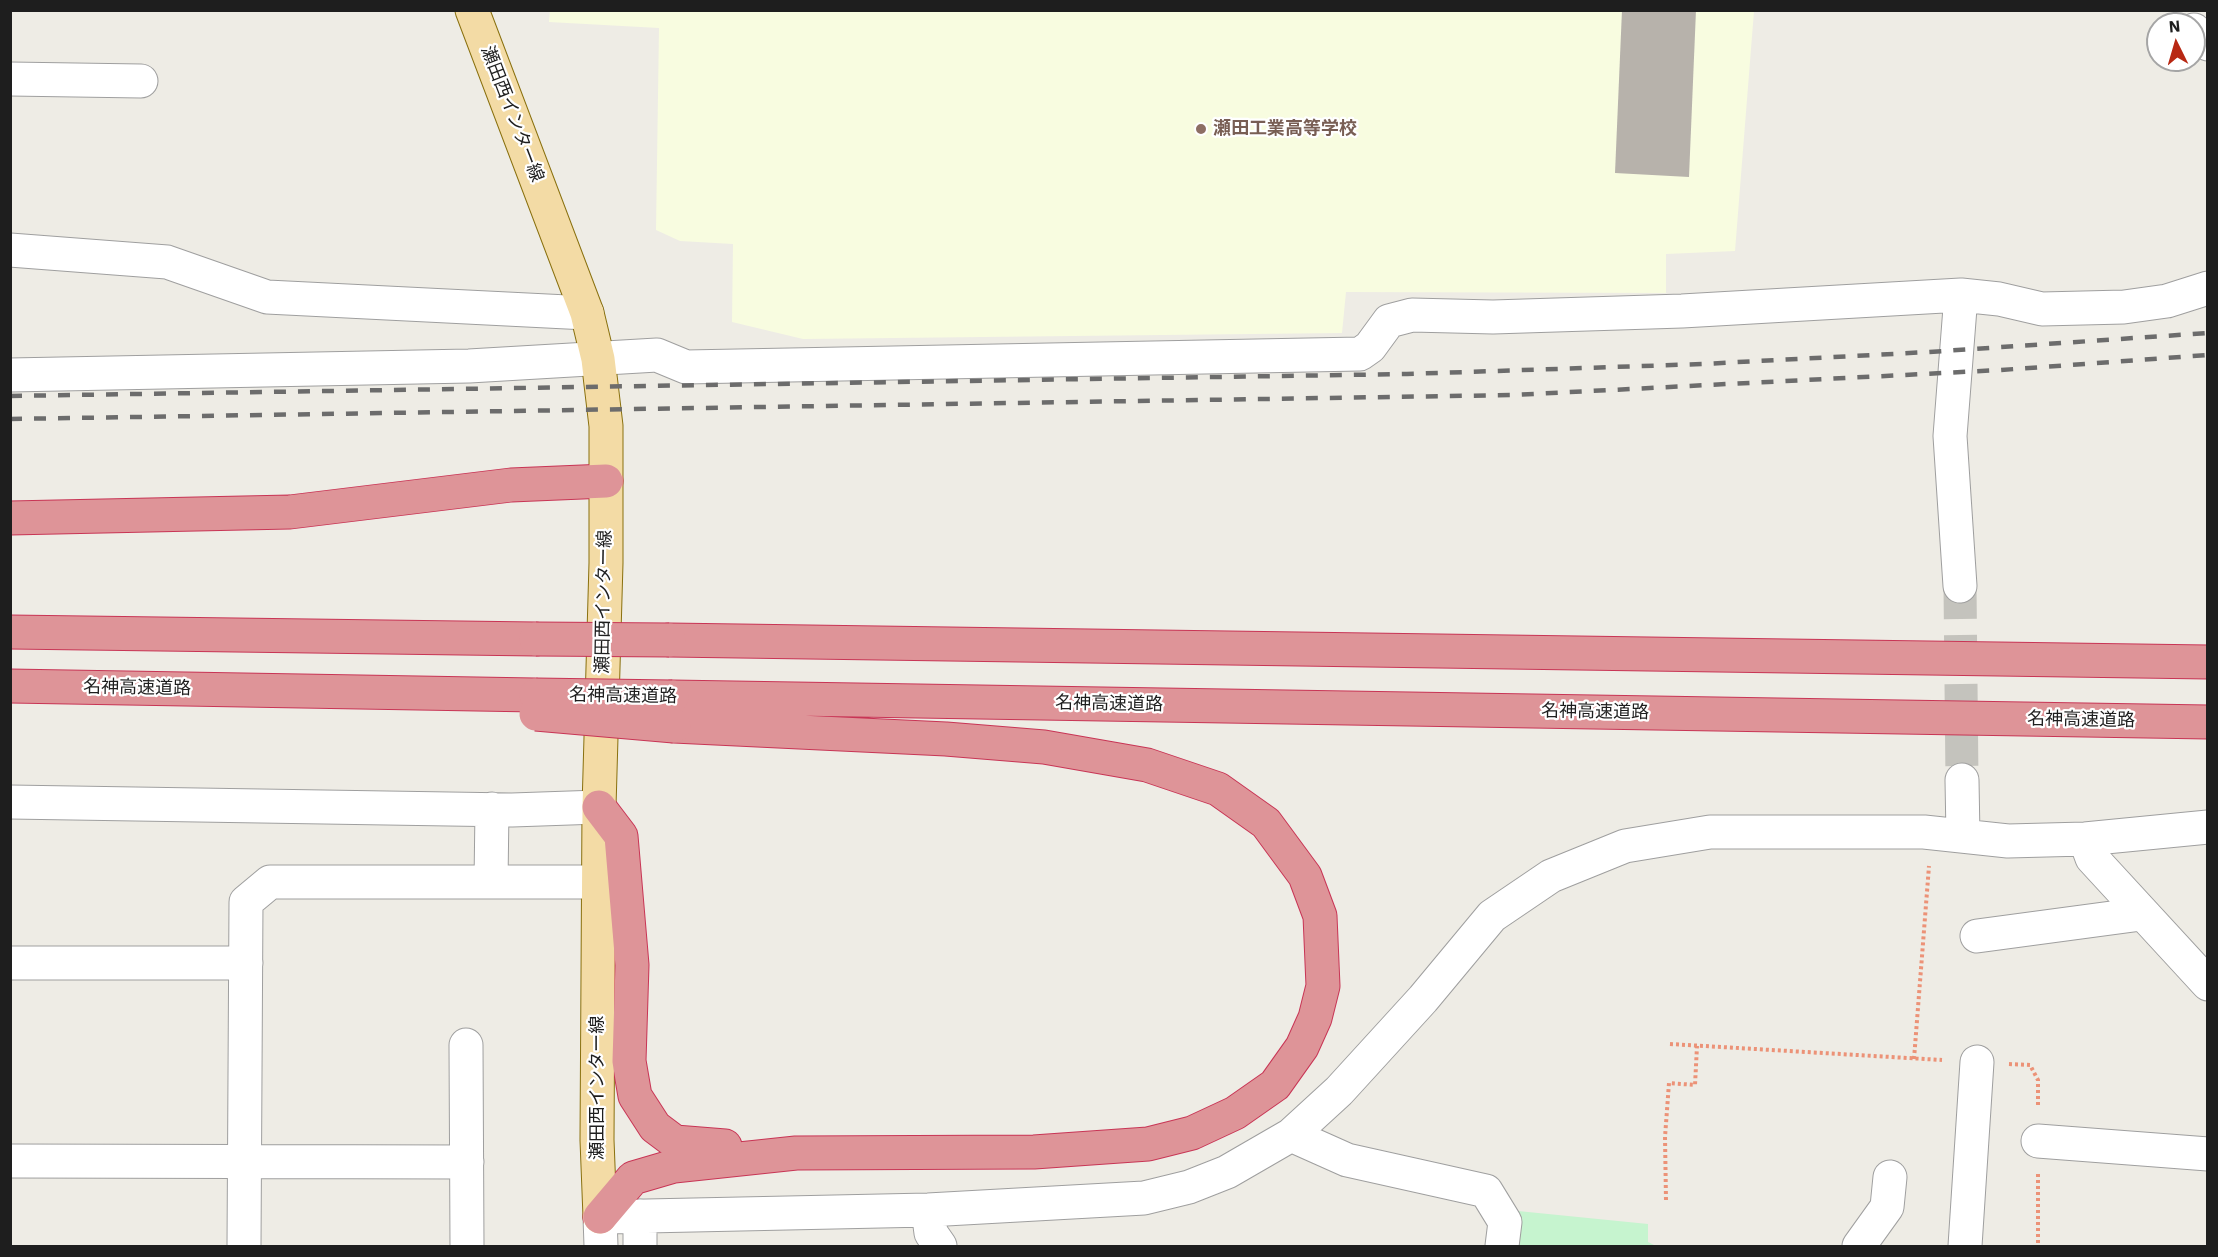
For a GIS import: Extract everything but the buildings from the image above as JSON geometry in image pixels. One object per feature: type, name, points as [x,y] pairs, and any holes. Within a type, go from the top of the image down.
[{"type":"highway","points":[[10,518],[290,512],[511,485],[606,481]]},
{"type":"highway","points":[[10,632],[2208,662]]},
{"type":"highway","name":"名神高速道路","points":[[10,686],[288,691],[673,711],[2208,722]]},
{"type":"highway","points":[[599,807],[621,836],[632,965],[629,1061],[635,1096],[655,1127],[675,1142],[796,1153],[1034,1152],[1148,1144],[1192,1133],[1235,1113],[1275,1085],[1302,1047],[1316,1018],[1323,986],[1320,916],[1305,876],[1266,823],[1218,789],[1148,765],[1044,747],[673,711]]},
{"type":"highway","points":[[600,1232],[633,1178],[674,1166],[796,1153]]},
{"type":"main road","name":"瀬田西インター線","points":[[472,10],[587,313],[598,359],[606,426],[598,882],[597,1140],[600,1232]]},
{"type":"street","points":[[10,79],[141,81]]},
{"type":"street","points":[[10,250],[166,262],[267,297],[587,313]]},
{"type":"street","points":[[10,375],[469,366],[657,355],[686,368],[1360,354],[1370,348],[1389,321],[1412,315],[1493,317],[1671,312],[1961,295],[1999,299],[2042,309],[2124,307],[2167,301],[2208,288]]},
{"type":"street","points":[[1960,586],[1950,436],[1961,295]]},
{"type":"street","points":[[1947,834],[1962,780]]},
{"type":"street","points":[[10,802],[492,809],[599,807]]},
{"type":"street","points":[[491,882],[492,809]]},
{"type":"street","points":[[600,1232],[1144,1198],[1189,1187],[1227,1173],[1291,1135],[1339,1091],[1423,999],[1492,916],[1551,876],[1625,846],[1710,832],[1947,834],[2008,841],[2085,839],[2208,827]]},
{"type":"street","points":[[2085,839],[2091,858],[2208,984]]},
{"type":"street","points":[[244,1246],[246,902],[270,882],[598,882]]},
{"type":"street","points":[[1977,936],[2141,914]]},
{"type":"street","points":[[10,963],[246,963]]},
{"type":"street","points":[[466,1045],[467,1246]]},
{"type":"street","points":[[1965,1246],[1977,1062]]},
{"type":"street","points":[[1291,1135],[1347,1160],[1486,1191],[1505,1222],[1502,1246]]},
{"type":"street","points":[[2038,1141],[2208,1154]]},
{"type":"street","points":[[10,1161],[467,1162]]},
{"type":"street","points":[[1859,1246],[1887,1208],[1890,1177]]},
{"type":"street","points":[[927,1210],[931,1233],[940,1246]]},
{"type":"path","points":[[1914,1059],[1947,834]]},
{"type":"path","points":[[1670,1044],[2030,1065],[2038,1080],[2038,1246]]},
{"type":"path","points":[[1665,1200],[1665,1137],[1669,1083],[1695,1085],[1697,1046]]},
{"type":"shaded area","name":"瀬田工業高等学校","points":[[550,10],[1754,11],[1735,251],[1666,254],[1666,293],[1346,292],[1342,333],[803,339],[732,322],[733,244],[680,241],[656,230],[659,28],[549,22]]},
{"type":"green space","points":[[1518,1211],[1648,1224],[1648,1242],[1656,1246],[1515,1246]]},
{"type":"tunnel","points":[[1960,586],[1962,780]]},
{"type":"railway","points":[[10,396],[1407,374],[1702,364],[1929,352],[2208,333]]},
{"type":"railway","points":[[10,419],[1513,395],[2001,370],[2208,355]]},
{"type":"place","name":"瀬田工業高等学校","points":[[1201,129]]}]
